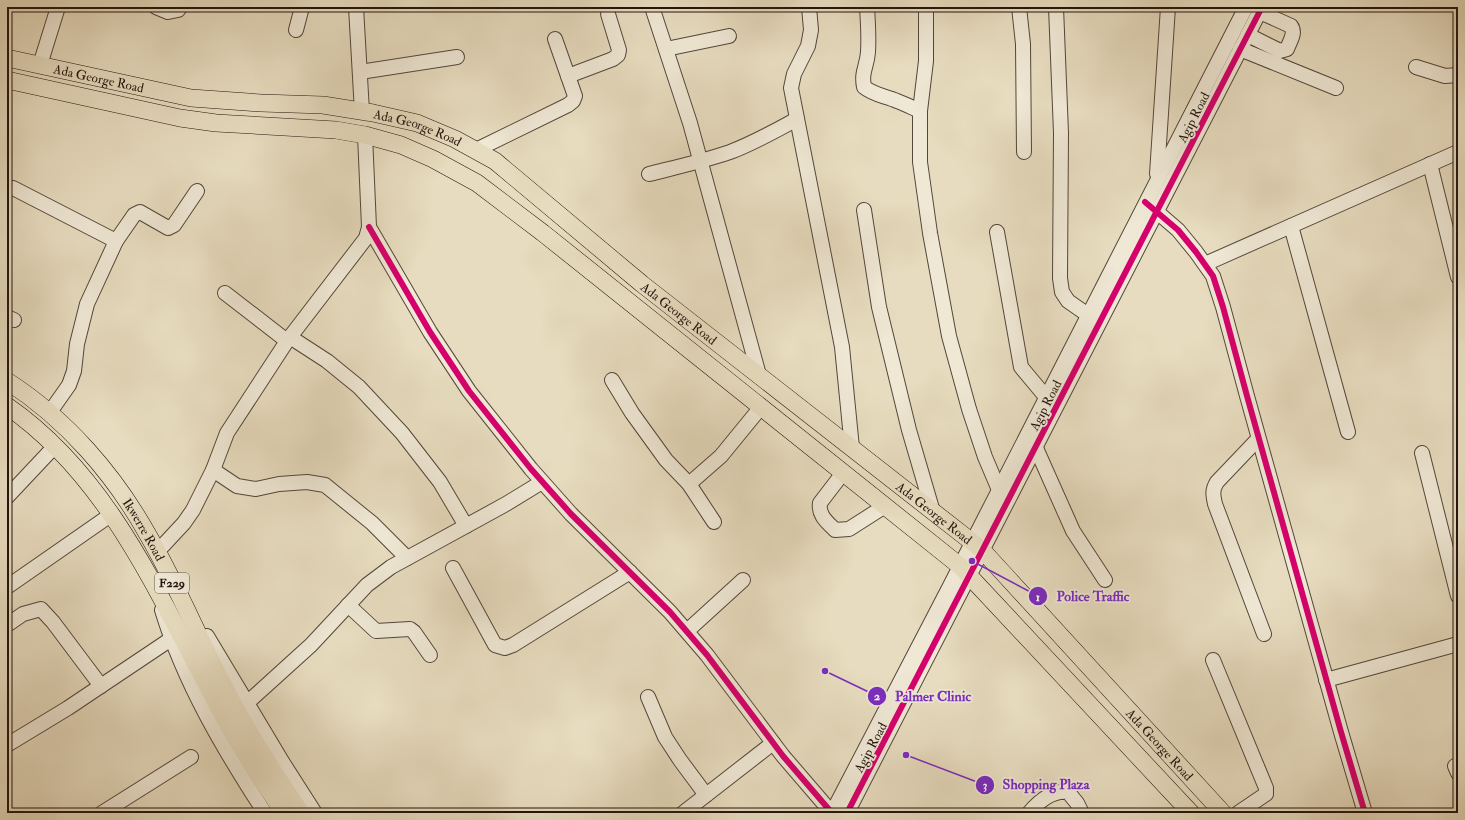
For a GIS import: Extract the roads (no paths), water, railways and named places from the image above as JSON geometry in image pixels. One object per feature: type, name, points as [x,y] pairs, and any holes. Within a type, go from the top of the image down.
[{"type":"main road","name":"Ada George Road","points":[[7,58],[191,98],[261,103],[324,105],[417,123],[455,139],[495,161],[642,284],[978,546],[1224,813]]},
{"type":"main road","name":"Ada George Road","points":[[7,80],[180,118],[216,123],[336,130],[365,135],[408,148],[433,159],[477,183],[543,233],[844,473],[965,572],[1191,813]]},
{"type":"main road","name":"Ikwerre Road","points":[[7,381],[50,412],[85,447],[108,475],[129,505],[157,552],[242,721],[265,759],[302,813]]},
{"type":"main road","name":"Ikwerre Road","points":[[7,406],[36,428],[55,446],[91,486],[112,514],[156,589],[235,737],[284,813]]},
{"type":"street","points":[[40,65],[58,7]]},
{"type":"street","points":[[156,7],[168,12],[178,10],[180,7]]},
{"type":"street","points":[[296,30],[302,7]]},
{"type":"street","points":[[356,7],[362,112]]},
{"type":"street","points":[[652,7],[690,123],[759,375]]},
{"type":"street","points":[[809,7],[811,30],[808,46],[794,74],[791,88],[842,347],[852,448]]},
{"type":"street","points":[[867,7],[869,28],[868,54],[862,76],[864,87],[882,97],[896,100],[920,111]]},
{"type":"street","points":[[926,7],[926,61],[920,111],[920,162],[930,233],[949,336],[968,409],[985,457],[999,490]]},
{"type":"street","points":[[1019,7],[1023,44],[1024,152]]},
{"type":"street","points":[[1056,7],[1061,133],[1060,278],[1062,292],[1068,301],[1088,315]]},
{"type":"street","points":[[1156,181],[1168,7]]},
{"type":"street","name":"Agip Road","points":[[847,813],[978,546],[1036,448],[1151,206],[1156,181],[1246,7]]},
{"type":"street","points":[[1248,35],[1280,51],[1287,49],[1294,30],[1291,26],[1261,9]]},
{"type":"street","name":"Agip Road","points":[[978,546],[999,490],[1088,315],[1248,35],[1261,9]]},
{"type":"street","points":[[568,76],[613,59],[618,55],[619,50],[608,14]]},
{"type":"street","points":[[666,49],[729,36]]},
{"type":"street","points":[[476,150],[568,105],[573,101],[575,96],[555,39]]},
{"type":"street","points":[[1240,49],[1336,88]]},
{"type":"street","points":[[360,72],[457,56]]},
{"type":"street","points":[[1416,68],[1445,76],[1458,75]]},
{"type":"street","points":[[649,174],[700,162],[731,151],[760,140],[797,119]]},
{"type":"street","points":[[157,552],[193,510],[213,470],[227,433],[289,339],[366,238],[369,227],[365,135]]},
{"type":"street","points":[[1205,264],[1458,152]]},
{"type":"street","points":[[1430,164],[1458,277]]},
{"type":"street","points":[[7,190],[13,188],[116,241]]},
{"type":"street","points":[[50,412],[69,385],[74,371],[77,344],[87,304],[116,241],[134,215],[140,212],[168,228],[174,225],[197,191]]},
{"type":"street","points":[[1151,206],[1178,230],[1205,264],[1212,276],[1223,307],[1258,439],[1365,813]]},
{"type":"street","points":[[864,210],[879,307],[890,357],[909,430],[934,512]]},
{"type":"street","points":[[1291,226],[1348,432]]},
{"type":"street","points":[[369,227],[430,332],[469,390],[542,482],[571,514],[670,612],[687,631],[707,655],[773,743],[832,813]]},
{"type":"street","points":[[997,232],[1021,367],[1046,397]]},
{"type":"street","points":[[225,294],[289,339],[327,361],[358,387],[402,434],[440,482],[466,526]]},
{"type":"street","points":[[612,380],[632,413],[666,460],[689,484],[714,522]]},
{"type":"street","points":[[689,484],[721,456],[761,408]]},
{"type":"street","points":[[1258,439],[1217,482],[1213,488],[1212,494],[1264,634]]},
{"type":"street","points":[[7,497],[55,446]]},
{"type":"street","points":[[1036,448],[1073,531],[1105,580]]},
{"type":"street","points":[[1422,453],[1458,596]]},
{"type":"street","points":[[213,470],[237,486],[256,489],[279,484],[307,482],[325,485],[372,524],[406,558]]},
{"type":"street","points":[[844,473],[820,503],[820,514],[835,530],[849,529],[885,506]]},
{"type":"street","points":[[247,703],[311,644],[367,585],[391,567],[506,504],[542,482]]},
{"type":"street","points":[[7,587],[112,514]]},
{"type":"street","points":[[452,568],[495,645],[505,648],[519,641],[630,572]]},
{"type":"street","name":"Agip Road","points":[[832,813],[965,572]]},
{"type":"street","points":[[687,631],[743,580]]},
{"type":"street","points":[[156,589],[172,639],[187,676],[211,722],[265,813]]},
{"type":"street","points":[[348,605],[376,631],[410,629],[414,632],[430,654]]},
{"type":"street","points":[[7,625],[23,614],[41,609],[53,622],[101,686]]},
{"type":"street","points":[[186,611],[194,618],[202,629],[315,813]]},
{"type":"street","points":[[7,745],[172,639]]},
{"type":"street","points":[[1326,680],[1458,644]]},
{"type":"street","points":[[1213,660],[1266,788],[1266,794],[1238,813]]},
{"type":"street","points":[[648,697],[665,737],[706,796]]},
{"type":"street","points":[[683,813],[773,743]]},
{"type":"street","points":[[102,813],[191,757]]},
{"type":"street","points":[[1029,813],[1048,795],[1060,791],[1068,792],[1077,803],[1082,813]]},
{"type":"place","name":"Police Traffic","points":[[972,561]]},
{"type":"place","name":"Palmer Clinic","points":[[825,671]]},
{"type":"place","name":"Shopping Plaza","points":[[906,755]]}]
